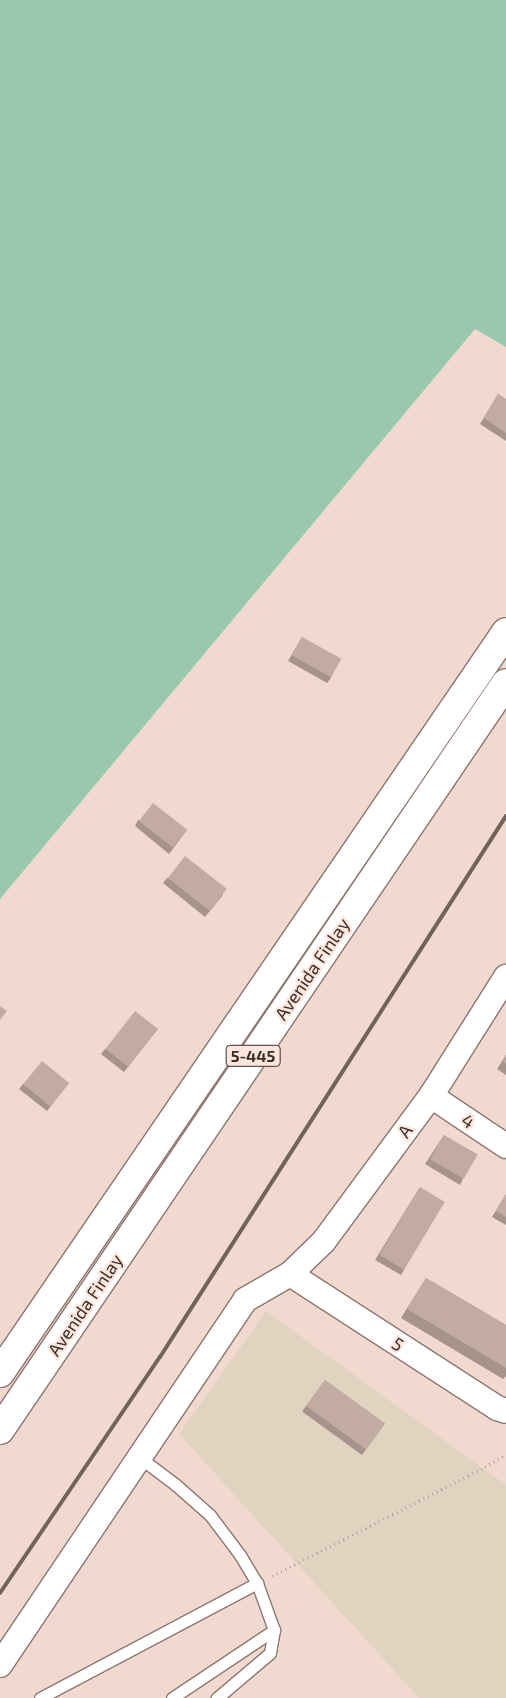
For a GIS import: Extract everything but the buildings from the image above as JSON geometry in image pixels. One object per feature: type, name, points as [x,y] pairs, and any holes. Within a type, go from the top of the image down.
[{"type":"highway","name":"Avenida Finlay","points":[[0,1373],[506,632]]},
{"type":"highway","name":"Avenida Finlay","points":[[0,1430],[506,683]]},
{"type":"street","name":"A","points":[[0,1665],[245,1300],[290,1274],[324,1241],[431,1096],[506,977]]},
{"type":"street","name":"4","points":[[431,1096],[506,1146]]},
{"type":"street","name":"5","points":[[290,1274],[497,1408],[506,1411]]},
{"type":"lane","points":[[139,1457],[176,1485],[210,1515],[240,1555],[257,1584],[274,1630],[270,1653],[217,1698]]},
{"type":"lane","points":[[40,1698],[257,1584]]},
{"type":"lane","points":[[172,1698],[274,1630]]},
{"type":"path","points":[[257,1584],[485,1467],[506,1454]]},
{"type":"shaded area","points":[[266,1311],[506,1485],[506,1698],[419,1698],[179,1434]]},
{"type":"green space","points":[[0,0],[506,0],[506,347],[475,329],[0,899]]},
{"type":"railway","points":[[0,1593],[160,1357],[506,816]]}]
